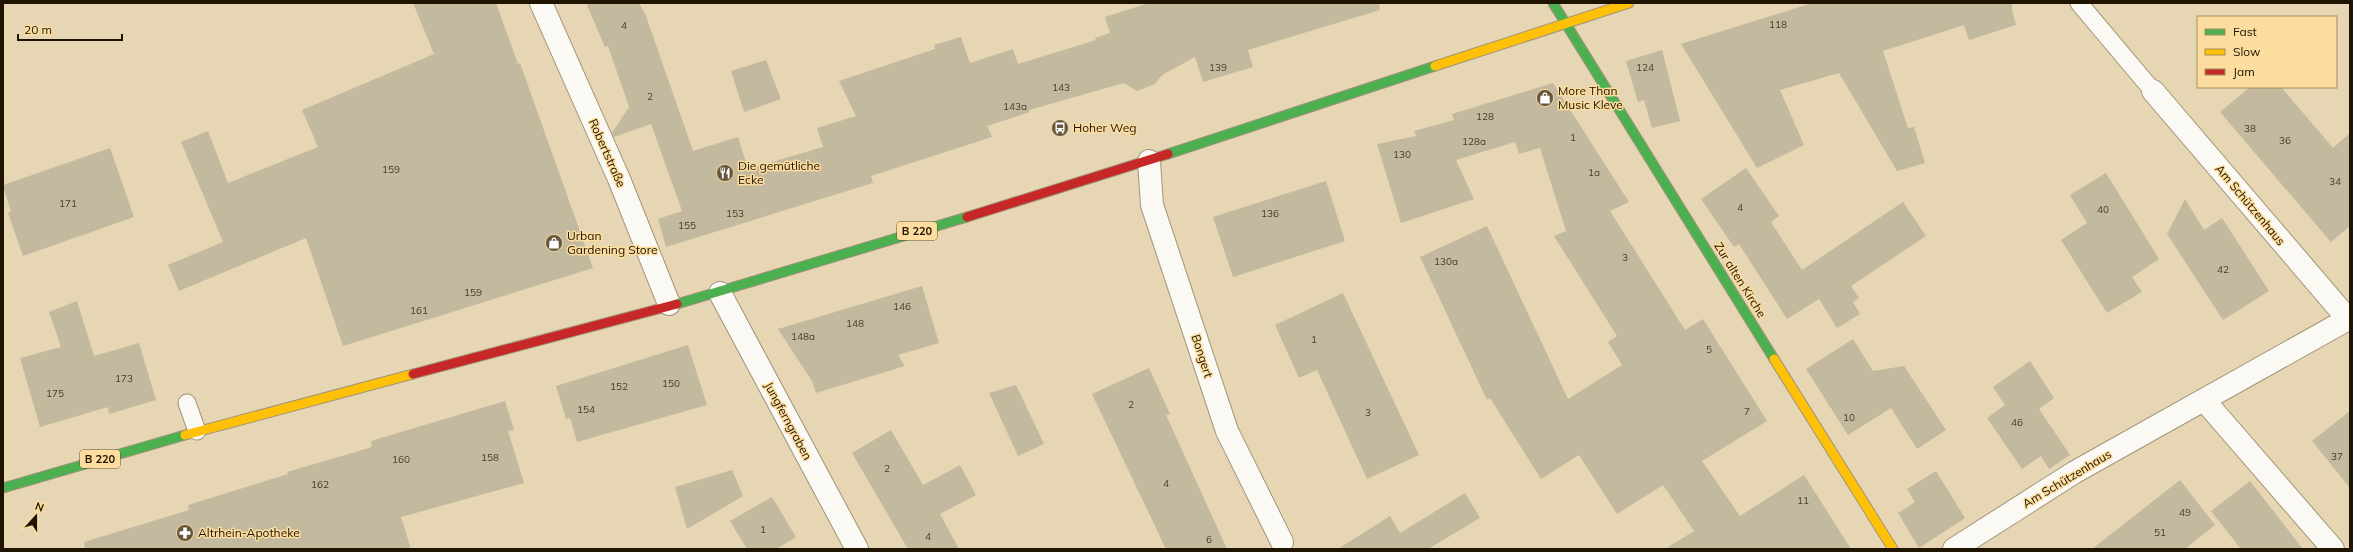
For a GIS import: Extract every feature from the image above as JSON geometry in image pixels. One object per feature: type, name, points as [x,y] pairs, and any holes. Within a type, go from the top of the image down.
[{"type":"main road","points":[[1553,3],[1567,23]]},
{"type":"main road","name":"B 220","points":[[3,488],[197,431],[669,304],[720,292],[1149,161],[1292,112],[1629,3]]},
{"type":"main road","name":"Zur alten Kirche","points":[[1567,23],[1584,55],[1893,549]]},
{"type":"street","name":"Robertstraße","points":[[541,3],[619,179],[669,304]]},
{"type":"street","name":"Am Schützenhaus","points":[[1954,549],[2075,472],[2349,319],[2153,91]]},
{"type":"street","name":"Bongert","points":[[1149,161],[1152,205],[1227,431],[1282,542]]},
{"type":"street","name":"Jungferngraben","points":[[720,292],[857,549]]},
{"type":"street","points":[[2204,400],[2333,549]]},
{"type":"lane","points":[[2079,3],[2153,91]]},
{"type":"lane","points":[[187,403],[197,431]]},
{"type":"building","points":[[413,3],[496,3],[518,64],[520,63],[593,268],[343,346],[306,238],[179,291],[168,265],[223,242],[181,142],[208,131],[228,183],[318,147],[302,110],[434,54]]},
{"type":"building","points":[[586,3],[639,3],[646,16],[693,151],[738,137],[748,169],[823,147],[817,128],[856,116],[839,81],[935,49],[934,45],[961,37],[970,63],[1013,49],[1018,64],[1096,40],[1095,38],[1110,33],[1105,17],[1149,3],[1379,3],[1380,10],[1248,50],[1253,67],[1203,82],[1195,57],[1162,75],[1155,84],[1137,91],[1124,83],[1029,110],[1030,112],[987,126],[992,137],[871,176],[873,183],[666,247],[658,219],[682,211],[651,124],[614,137],[612,133],[629,107],[608,46],[605,47]]},
{"type":"building","points":[[1812,3],[2012,3],[2012,10],[2016,25],[1969,40],[1964,25],[1883,51],[1908,128],[1914,127],[1925,163],[1897,171],[1839,73],[1780,90],[1804,145],[1757,168],[1681,44]]},
{"type":"building","points":[[1662,50],[1680,121],[1652,128],[1644,100],[1638,102],[1626,61]]},
{"type":"building","points":[[766,60],[781,99],[744,112],[731,71]]},
{"type":"building","points":[[1553,83],[1629,202],[1610,211],[1685,330],[1703,319],[1767,421],[1702,461],[1740,516],[1804,475],[1851,549],[1665,549],[1694,531],[1663,485],[1617,514],[1579,455],[1541,479],[1490,398],[1487,400],[1420,257],[1487,226],[1568,399],[1622,365],[1608,342],[1617,336],[1554,236],[1566,231],[1540,148],[1519,154],[1515,142],[1456,160],[1474,199],[1401,223],[1377,144],[1416,136],[1414,131],[1454,120],[1452,114]]},
{"type":"building","points":[[2249,88],[2282,88],[2333,148],[2350,133],[2350,226],[2331,242],[2220,112]]},
{"type":"building","points":[[110,148],[134,217],[23,256],[8,213],[11,212],[3,185]]},
{"type":"building","points":[[1746,168],[1779,216],[1771,222],[1802,270],[1903,202],[1926,236],[1851,286],[1859,298],[1853,302],[1860,314],[1837,328],[1819,299],[1787,319],[1739,244],[1734,247],[1701,199]]},
{"type":"building","points":[[2106,173],[2159,259],[2132,277],[2142,292],[2107,313],[2061,240],[2087,223],[2070,195]]},
{"type":"building","points":[[1326,181],[1345,241],[1233,277],[1213,217]]},
{"type":"building","points":[[2185,199],[2204,230],[2222,218],[2269,291],[2223,320],[2167,234]]},
{"type":"building","points":[[922,286],[939,343],[898,355],[905,366],[816,393],[812,381],[778,329]]},
{"type":"building","points":[[1343,293],[1419,455],[1367,479],[1317,370],[1299,378],[1275,325]]},
{"type":"building","points":[[77,301],[94,356],[139,343],[156,400],[109,414],[108,407],[40,427],[20,358],[61,347],[49,312]]},
{"type":"building","points":[[1853,339],[1873,371],[1904,366],[1946,430],[1917,449],[1891,408],[1848,435],[1806,369]]},
{"type":"building","points":[[688,345],[707,405],[577,442],[570,418],[566,419],[556,386]]},
{"type":"building","points":[[2030,361],[2054,398],[2039,409],[2070,455],[2049,469],[2041,456],[2022,469],[1987,418],[2005,405],[1993,387]]},
{"type":"building","points":[[1149,368],[1170,414],[1166,415],[1227,549],[1166,549],[1092,394]]},
{"type":"building","points":[[1016,385],[1044,444],[1018,456],[989,393]]},
{"type":"building","points":[[505,401],[514,430],[508,431],[524,483],[401,517],[411,549],[85,549],[84,542],[189,510],[188,505],[288,474],[287,472],[369,448],[372,446],[371,441]]},
{"type":"building","points":[[2350,411],[2350,488],[2312,441]]},
{"type":"building","points":[[891,430],[923,485],[960,465],[976,495],[940,514],[959,549],[908,549],[852,453]]},
{"type":"building","points":[[732,470],[743,496],[687,529],[675,487]]},
{"type":"building","points":[[1936,471],[1965,518],[1919,548],[1898,513],[1915,502],[1907,489]]},
{"type":"building","points":[[2180,480],[2215,525],[2185,549],[2092,549]]},
{"type":"building","points":[[2250,481],[2303,549],[2241,549],[2211,511]]},
{"type":"building","points":[[1465,493],[1480,518],[1428,549],[1338,549],[1390,516],[1400,533]]},
{"type":"building","points":[[772,497],[796,537],[776,549],[747,549],[730,521]]},
{"type":"traffic: fast","points":[[1553,3],[1774,359]]},
{"type":"traffic: fast","points":[[1168,154],[1435,66]]},
{"type":"traffic: fast","points":[[677,304],[967,217]]},
{"type":"traffic: fast","points":[[3,488],[185,435]]},
{"type":"traffic: slow","points":[[1435,66],[1629,3]]},
{"type":"traffic: slow","points":[[1774,359],[1893,549]]},
{"type":"traffic: slow","points":[[185,435],[413,374]]},
{"type":"traffic: jam","points":[[967,217],[1168,154]]},
{"type":"traffic: jam","points":[[413,374],[677,304]]},
{"type":"place","name":"More Than Music Kleve","points":[[1545,98]]},
{"type":"place","name":"Hoher Weg","points":[[1060,128]]},
{"type":"place","name":"Die gemütliche Ecke","points":[[725,173]]},
{"type":"place","name":"Urban Gardening Store","points":[[554,243]]},
{"type":"place","name":"Altrhein-Apotheke","points":[[185,533]]}]
